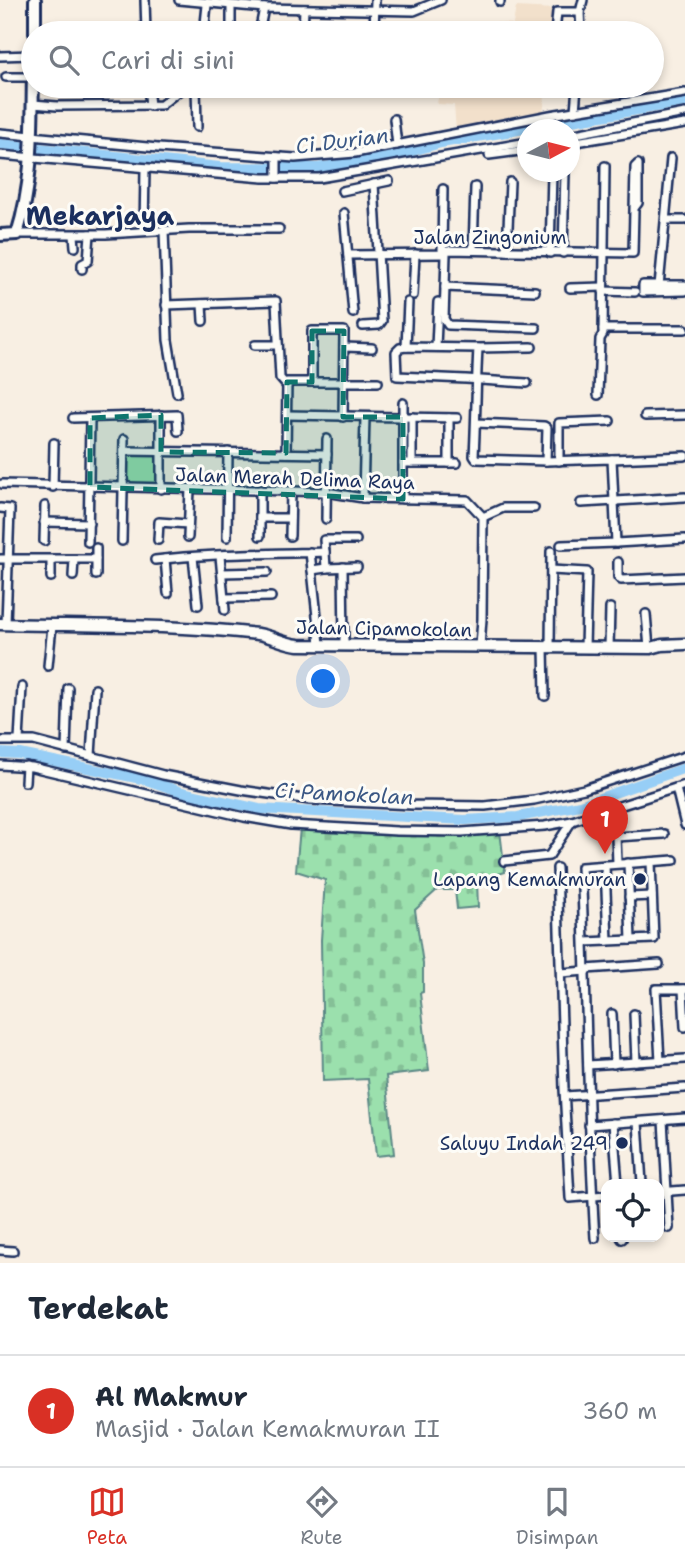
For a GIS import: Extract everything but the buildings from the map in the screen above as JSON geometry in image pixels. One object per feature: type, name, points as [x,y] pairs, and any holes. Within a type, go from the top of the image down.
[{"type":"main road","points":[[35,21],[36,0]]},
{"type":"main road","points":[[0,235],[17,234],[23,215],[31,156],[33,98]]},
{"type":"street","points":[[145,0],[146,21]]},
{"type":"street","points":[[179,0],[264,8],[374,11],[414,10],[442,0]]},
{"type":"street","points":[[324,10],[326,0]]},
{"type":"street","points":[[349,0],[349,10]]},
{"type":"street","points":[[374,21],[375,0]]},
{"type":"street","points":[[580,21],[583,0]]},
{"type":"street","points":[[205,21],[207,5]]},
{"type":"street","points":[[231,21],[232,6]]},
{"type":"street","points":[[261,21],[264,8]]},
{"type":"street","points":[[304,9],[304,21]]},
{"type":"street","points":[[556,21],[556,12],[580,12]]},
{"type":"street","points":[[0,57],[21,56]]},
{"type":"street","points":[[6,77],[21,77]]},
{"type":"street","points":[[664,96],[685,93]]},
{"type":"street","points":[[149,98],[150,106]]},
{"type":"street","points":[[33,104],[150,106],[163,105],[171,98]]},
{"type":"street","points":[[196,98],[197,127]]},
{"type":"street","points":[[575,111],[576,98]]},
{"type":"street","points":[[0,133],[32,139],[277,159],[342,155],[654,98]]},
{"type":"street","points":[[580,133],[685,113]]},
{"type":"street","points":[[394,118],[397,145]]},
{"type":"street","points":[[580,141],[685,124]]},
{"type":"street","points":[[0,155],[145,168],[319,178],[517,144]]},
{"type":"street","points":[[489,155],[517,151]]},
{"type":"street","points":[[659,286],[671,158]]},
{"type":"street","points":[[277,159],[277,176]]},
{"type":"street","points":[[638,164],[638,203],[635,207],[635,167],[638,164]]},
{"type":"street","points":[[598,395],[600,339],[603,329],[606,166]]},
{"type":"street","points":[[144,230],[145,168]]},
{"type":"street","points":[[342,191],[389,181]]},
{"type":"street","points":[[507,251],[510,182]]},
{"type":"street","points":[[552,182],[556,253]]},
{"type":"street","points":[[556,253],[564,182]]},
{"type":"street","points":[[363,326],[379,325],[382,321],[381,253],[374,184]]},
{"type":"street","points":[[473,250],[475,187]]},
{"type":"street","points":[[443,189],[442,250],[446,254],[444,319],[448,325],[536,328]]},
{"type":"street","name":"Jalan Zingonium","points":[[348,255],[442,254],[447,250],[633,253],[635,207]]},
{"type":"street","points":[[344,212],[353,313]]},
{"type":"street","points":[[666,220],[685,220]]},
{"type":"street","points":[[17,234],[75,235],[144,230],[279,229]]},
{"type":"street","points":[[164,230],[166,305],[177,393]]},
{"type":"street","points":[[82,269],[82,264],[88,261],[90,234]]},
{"type":"street","points":[[75,235],[75,247]]},
{"type":"street","points":[[406,347],[415,254]]},
{"type":"street","points":[[685,285],[643,285],[643,292],[685,291]]},
{"type":"street","points":[[445,287],[535,291]]},
{"type":"street","points":[[570,288],[635,292]]},
{"type":"street","points":[[166,305],[276,301],[280,378],[287,386]]},
{"type":"street","points":[[436,348],[438,302]]},
{"type":"street","points":[[202,304],[203,321]]},
{"type":"street","points":[[603,329],[685,329]]},
{"type":"street","points":[[312,382],[312,331],[344,331],[343,417]]},
{"type":"street","points":[[255,345],[278,345]]},
{"type":"street","points":[[344,347],[372,348]]},
{"type":"street","points":[[527,383],[393,376],[396,352],[400,348],[532,347]]},
{"type":"street","points":[[478,348],[476,459],[559,461],[685,456]]},
{"type":"street","points":[[286,453],[286,382],[378,382]]},
{"type":"street","points":[[404,403],[408,417],[412,463]]},
{"type":"street","points":[[161,415],[161,489]]},
{"type":"street","points":[[73,418],[177,415],[178,431]]},
{"type":"street","points":[[287,415],[453,418],[453,463],[403,463]]},
{"type":"street","points":[[645,416],[685,415]]},
{"type":"street","points":[[363,498],[365,417]]},
{"type":"street","points":[[403,499],[403,463],[408,417]]},
{"type":"street","points":[[88,542],[90,418]]},
{"type":"street","points":[[559,461],[559,423],[610,421]]},
{"type":"street","points":[[476,423],[544,426],[547,428],[546,461]]},
{"type":"street","points":[[122,541],[124,439]]},
{"type":"street","points":[[326,519],[327,439]]},
{"type":"street","points":[[52,487],[54,443]]},
{"type":"street","points":[[124,452],[327,454]]},
{"type":"street","points":[[227,537],[228,452]]},
{"type":"street","points":[[612,459],[616,543]]},
{"type":"street","name":"Jalan Merah Delima Raya","points":[[2,484],[326,492],[363,498],[467,500],[483,517]]},
{"type":"street","points":[[188,537],[190,489]]},
{"type":"street","points":[[260,490],[260,536]]},
{"type":"street","points":[[290,491],[290,536]]},
{"type":"street","points":[[581,503],[685,498]]},
{"type":"street","points":[[44,541],[45,506]]},
{"type":"street","points":[[0,508],[10,509],[4,559],[8,585],[3,624]]},
{"type":"street","points":[[480,646],[483,517],[503,508],[534,508]]},
{"type":"street","points":[[260,518],[290,518]]},
{"type":"street","points":[[44,522],[89,523]]},
{"type":"street","points":[[159,541],[159,522],[188,524]]},
{"type":"street","points":[[0,533],[9,533]]},
{"type":"street","points":[[561,545],[685,539]]},
{"type":"street","points":[[326,568],[324,540],[356,540]]},
{"type":"street","points":[[96,548],[96,575]]},
{"type":"street","points":[[545,696],[551,551]]},
{"type":"street","points":[[310,552],[320,641]]},
{"type":"street","points":[[155,560],[325,552]]},
{"type":"street","points":[[220,556],[225,610]]},
{"type":"street","points":[[193,557],[198,605]]},
{"type":"street","points":[[4,559],[96,559]]},
{"type":"street","points":[[73,576],[74,559]]},
{"type":"street","points":[[165,559],[168,593]]},
{"type":"street","points":[[51,560],[51,577]]},
{"type":"street","points":[[618,562],[618,576],[621,580],[685,577]]},
{"type":"street","points":[[344,567],[344,642]]},
{"type":"street","points":[[312,570],[357,567]]},
{"type":"street","points":[[551,570],[587,572],[585,647]]},
{"type":"street","points":[[222,573],[267,572]]},
{"type":"street","points":[[224,598],[271,597]]},
{"type":"street","points":[[609,648],[610,608]]},
{"type":"street","points":[[646,614],[649,648]]},
{"type":"street","name":"Jalan Cipamokolan","points":[[3,624],[198,630],[261,635],[290,645],[320,641],[609,648],[649,648],[685,644]]},
{"type":"street","points":[[48,666],[52,625]]},
{"type":"street","points":[[19,740],[22,687]]},
{"type":"street","points":[[66,750],[68,688]]},
{"type":"street","points":[[91,756],[95,689]]},
{"type":"street","points":[[0,741],[34,741],[202,782],[310,800],[485,806],[534,800],[584,789],[685,755]]},
{"type":"street","points":[[0,765],[26,766],[232,815],[291,825],[462,832],[545,826],[611,813],[685,785]]},
{"type":"street","points":[[24,782],[26,766]]},
{"type":"street","points":[[676,788],[685,825]]},
{"type":"street","points":[[611,813],[616,837],[617,863]]},
{"type":"street","points":[[504,861],[549,856],[572,821]]},
{"type":"street","points":[[616,837],[664,834]]},
{"type":"street","points":[[595,1238],[581,867],[674,860]]},
{"type":"street","points":[[585,942],[654,939],[650,862]]},
{"type":"street","points":[[628,863],[631,940]]},
{"type":"street","points":[[605,864],[608,941]]},
{"type":"street","points":[[557,868],[570,1198],[601,1195]]},
{"type":"street","points":[[629,897],[652,896]]},
{"type":"street","points":[[561,973],[659,964]]},
{"type":"street","points":[[660,1061],[656,989],[684,989],[685,1027]]},
{"type":"street","points":[[612,1014],[614,1063]]},
{"type":"street","points":[[634,1014],[636,1062]]},
{"type":"street","points":[[588,1065],[685,1059]]},
{"type":"street","points":[[565,1096],[685,1088]]},
{"type":"street","points":[[589,1125],[685,1118]]},
{"type":"street","points":[[663,1120],[663,1179]]},
{"type":"street","points":[[638,1122],[642,1179]]},
{"type":"street","points":[[613,1123],[618,1179]]},
{"type":"street","points":[[664,1191],[685,1190]]},
{"type":"street","points":[[664,1197],[669,1228]]},
{"type":"street","points":[[0,1251],[13,1251]]},
{"type":"highlighted area","points":[[312,331],[344,331],[343,417],[403,417],[403,499],[90,487],[90,418],[161,415],[161,452],[286,453],[287,382],[312,382]]},
{"type":"shaded area","points":[[516,7],[555,9],[554,21],[514,21]]},
{"type":"shaded area","points":[[438,98],[545,98],[543,115],[456,131],[454,105],[437,104]]},
{"type":"green space","points":[[125,453],[159,454],[159,487],[125,486]]},
{"type":"green space","points":[[300,828],[500,831],[505,872],[477,881],[478,907],[457,909],[455,890],[437,890],[415,910],[423,964],[423,992],[420,993],[429,1071],[386,1076],[394,1154],[376,1156],[368,1079],[323,1081],[321,940],[325,880],[296,871]]},
{"type":"waterway","name":"Ci Durian","points":[[0,144],[220,167],[317,168],[387,158],[441,143],[685,102]]},
{"type":"waterway","name":"Ci Pamokolan","points":[[0,753],[20,754],[146,780],[182,792],[259,809],[465,820],[518,817],[580,805],[685,768]]},
{"type":"place","name":"Al Makmur","points":[[605,854]]},
{"type":"place","name":"Lapang Kemakmuran","points":[[640,879]]},
{"type":"place","name":"Saluyu Indah 249","points":[[622,1143]]},
{"type":"district","name":"Mekarjaya","points":[[100,216]]}]
